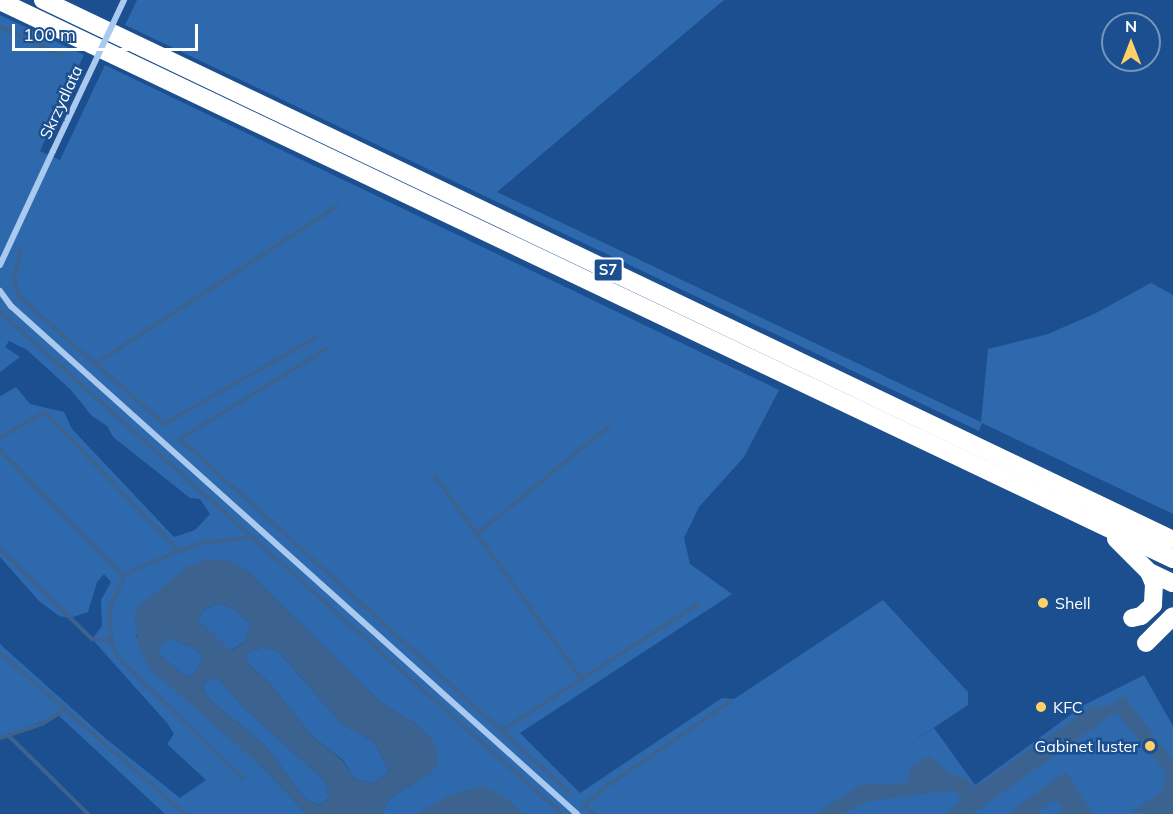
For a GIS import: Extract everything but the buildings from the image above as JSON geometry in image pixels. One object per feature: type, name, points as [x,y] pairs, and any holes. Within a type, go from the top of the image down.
[{"type":"highway","name":"S7","points":[[43,0],[1173,540]]},
{"type":"highway","name":"S7","points":[[0,1],[1173,559]]},
{"type":"highway","points":[[1099,525],[1149,572],[1173,584]]},
{"type":"highway","points":[[1132,618],[1141,616],[1153,605],[1154,585],[1149,572]]},
{"type":"highway","points":[[1146,643],[1173,616]]},
{"type":"street","name":"Skrzydlata","points":[[0,266],[124,0]]},
{"type":"street","points":[[0,291],[20,314],[577,814]]},
{"type":"shaded area","points":[[137,0],[724,0],[497,192],[981,422],[988,349],[1048,334],[1096,313],[1151,283],[1173,295],[1173,514],[982,423],[979,431],[125,25]]},
{"type":"shaded area","points":[[0,15],[84,55],[40,151],[60,160],[105,65],[779,390],[744,457],[699,507],[684,538],[690,564],[732,594],[520,733],[580,793],[722,698],[734,699],[883,600],[968,692],[968,705],[884,761],[934,728],[975,785],[1084,705],[1144,675],[1173,726],[1173,814],[382,814],[391,797],[430,774],[437,763],[437,749],[415,723],[380,702],[249,572],[135,635],[307,814],[165,814],[58,715],[0,738],[0,644],[105,738],[180,798],[206,780],[167,744],[174,734],[167,723],[92,639],[102,626],[101,600],[111,582],[104,574],[97,582],[88,612],[70,618],[59,616],[39,601],[0,557],[0,396],[16,387],[30,404],[64,412],[72,429],[174,537],[195,530],[210,514],[200,499],[190,498],[113,437],[107,426],[92,416],[70,389],[27,350],[9,341],[5,347],[20,357],[0,372]]},
{"type":"shaded area","points":[[208,559],[228,560],[249,572],[380,702],[415,723],[432,739],[437,749],[437,763],[430,774],[391,797],[382,814],[307,814],[262,767],[151,670],[139,649],[134,615],[139,606],[187,567]],"holes":[[[217,603],[232,608],[250,623],[246,641],[231,651],[198,620],[204,610]],[[169,638],[196,649],[203,657],[194,674],[185,676],[160,655],[158,648]],[[262,647],[278,651],[342,724],[375,743],[389,771],[374,783],[355,779],[342,760],[313,737],[269,682],[249,665],[246,654]],[[218,678],[244,708],[324,780],[329,797],[319,805],[305,799],[266,746],[209,699],[203,688],[205,681]]]},
{"type":"shaded area","points":[[217,603],[232,608],[250,623],[246,641],[230,651],[198,620],[204,610]]},
{"type":"shaded area","points":[[169,638],[196,649],[203,657],[194,674],[185,676],[160,655],[157,648]]},
{"type":"shaded area","points":[[262,647],[278,651],[342,724],[375,743],[389,771],[374,783],[355,779],[343,760],[313,737],[269,682],[249,665],[246,654]]},
{"type":"shaded area","points":[[218,678],[244,708],[324,780],[329,797],[324,802],[319,805],[305,799],[266,746],[209,699],[203,688],[205,681]]},
{"type":"shaded area","points":[[1123,695],[1173,761],[1173,814],[1130,813],[1163,791],[1166,772],[1116,712],[972,814],[946,814],[961,800],[955,790],[869,801],[843,814],[815,814],[862,784],[906,783],[911,767],[929,756],[953,775],[966,778],[974,788],[1090,708],[1113,705]]},
{"type":"shaded area","points":[[1066,772],[1093,814],[1059,814],[1062,806],[1054,800],[1040,810],[1040,814],[1007,814]]},
{"type":"shaded area","points":[[483,786],[504,796],[523,814],[416,814],[450,795]]},
{"type":"waterway","points":[[0,27],[61,55]]},
{"type":"waterway","points":[[94,365],[337,206]]},
{"type":"waterway","points":[[21,250],[14,278],[19,297],[164,424],[315,338]]},
{"type":"waterway","points":[[0,312],[562,814]]},
{"type":"waterway","points":[[326,349],[180,439],[569,792]]},
{"type":"waterway","points":[[0,438],[44,412],[178,550]]},
{"type":"waterway","points":[[477,534],[609,426]]},
{"type":"waterway","points":[[0,450],[124,576]]},
{"type":"waterway","points":[[435,476],[582,680]]},
{"type":"waterway","points":[[243,779],[117,656],[111,640],[110,608],[124,576],[137,568],[200,543],[254,537]]},
{"type":"waterway","points":[[0,549],[92,639],[111,640]]},
{"type":"waterway","points":[[501,731],[698,604]]},
{"type":"waterway","points":[[0,653],[185,814]]},
{"type":"waterway","points":[[594,814],[584,806],[601,790],[730,702]]},
{"type":"waterway","points":[[0,738],[42,724],[64,710]]},
{"type":"waterway","points":[[9,736],[88,814]]},
{"type":"place","name":"Shell","points":[[1043,603]]},
{"type":"place","name":"KFC","points":[[1041,707]]},
{"type":"place","name":"Gabinet luster","points":[[1150,746]]}]
